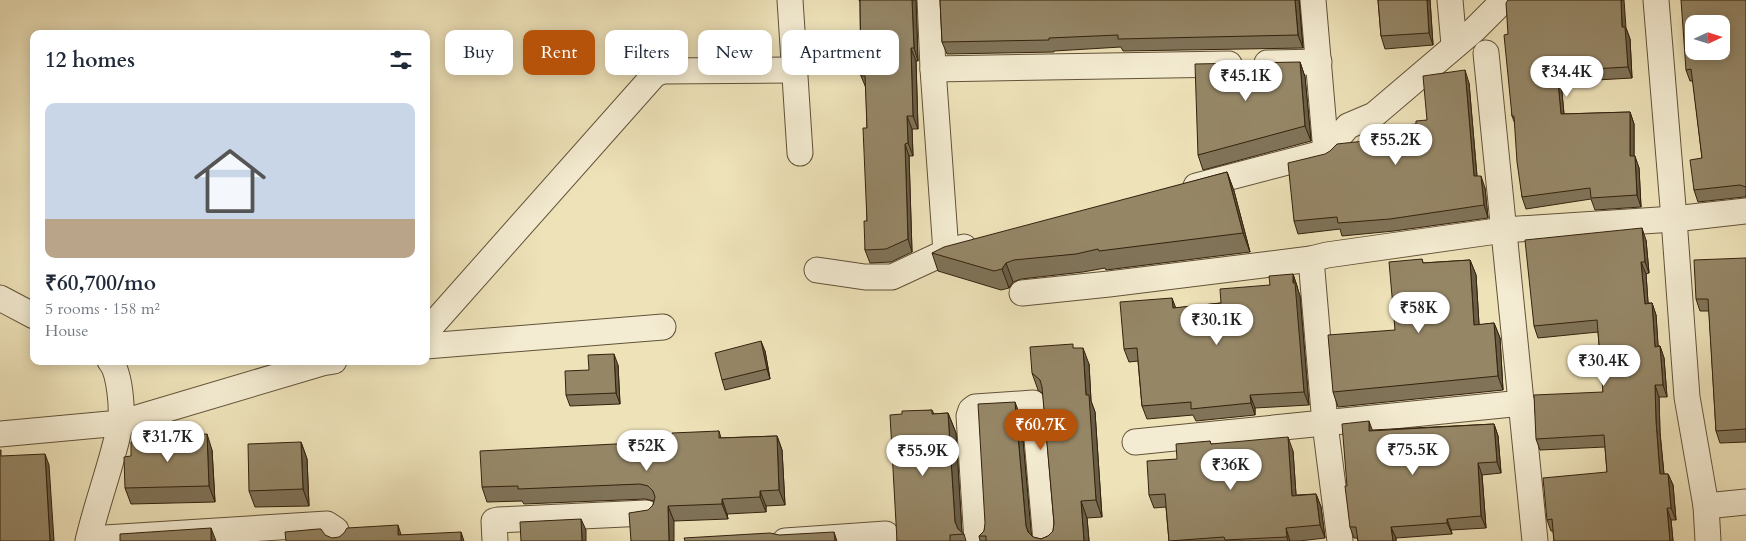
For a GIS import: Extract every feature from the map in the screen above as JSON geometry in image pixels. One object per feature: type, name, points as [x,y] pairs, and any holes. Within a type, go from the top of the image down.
[{"type":"street","points":[[790,0],[792,30]]},
{"type":"street","points":[[930,0],[946,252]]},
{"type":"street","points":[[1313,0],[1326,152]]},
{"type":"street","points":[[1450,0],[1454,45]]},
{"type":"street","points":[[1174,192],[1326,152],[1348,126],[1374,115],[1475,28],[1504,0]]},
{"type":"street","points":[[1656,0],[1687,397],[1706,506],[1708,541]]},
{"type":"street","points":[[1486,53],[1535,541]]},
{"type":"street","points":[[933,69],[1319,62]]},
{"type":"street","points":[[430,327],[655,74],[663,71],[782,70]]},
{"type":"street","points":[[795,75],[800,153]]},
{"type":"street","points":[[1022,293],[1312,258],[1504,230],[1674,219],[1746,211]]},
{"type":"street","points":[[817,270],[865,277],[892,277],[946,252],[984,242]]},
{"type":"street","points":[[1312,258],[1325,424],[1340,541]]},
{"type":"street","points":[[0,298],[30,314]]},
{"type":"street","points":[[430,346],[663,327]]},
{"type":"street","points":[[114,365],[119,386],[120,423],[89,540],[327,524],[336,530],[340,541]]},
{"type":"street","points":[[0,434],[120,423],[315,365]]},
{"type":"street","points":[[977,541],[969,416],[971,410],[975,407],[1033,403],[1046,541]]},
{"type":"street","points":[[1134,442],[1522,403]]},
{"type":"street","points":[[1706,506],[1746,502]]},
{"type":"street","points":[[495,541],[494,521],[498,520],[646,513]]},
{"type":"street","points":[[784,541],[886,534],[887,541]]},
{"type":"building","points":[[860,0],[912,0],[914,48],[911,48],[913,116],[907,116],[908,143],[905,144],[908,239],[886,249],[865,250],[864,221],[867,221],[863,128],[867,128],[865,76],[861,75],[899,75],[899,30],[860,30]]},
{"type":"building","points":[[940,0],[1295,0],[1298,35],[1118,39],[1118,35],[1049,38],[1049,40],[942,42]]},
{"type":"building","points":[[1378,0],[1427,0],[1429,33],[1381,36]]},
{"type":"building","points":[[1508,0],[1621,0],[1622,27],[1625,27],[1628,67],[1557,71],[1561,114],[1630,112],[1630,156],[1635,156],[1637,195],[1591,198],[1590,188],[1522,197],[1504,35],[1508,34],[1506,3]]},
{"type":"building","points":[[1681,0],[1746,0],[1746,187],[1740,185],[1694,190],[1690,160],[1702,158],[1691,69],[1686,70],[1685,60],[1730,60],[1730,15],[1685,15],[1685,56]]},
{"type":"building","points":[[1300,62],[1305,126],[1198,155],[1195,64]]},
{"type":"building","points":[[1465,70],[1474,176],[1481,176],[1484,205],[1390,219],[1338,223],[1337,217],[1294,221],[1288,163],[1325,154],[1337,144],[1374,140],[1373,128],[1416,124],[1416,121],[1427,120],[1423,76]]},
{"type":"building","points":[[1227,172],[1243,233],[1014,260],[1006,263],[1002,269],[994,271],[932,253],[944,247]]},
{"type":"building","points":[[1642,228],[1645,262],[1641,262],[1645,304],[1652,303],[1655,347],[1660,346],[1663,385],[1655,385],[1656,421],[1660,474],[1668,474],[1671,508],[1667,508],[1670,541],[1554,541],[1552,519],[1547,520],[1543,478],[1607,472],[1604,435],[1536,439],[1534,395],[1603,392],[1597,320],[1534,326],[1525,240]]},
{"type":"building","points":[[1746,258],[1746,429],[1716,431],[1708,299],[1696,299],[1694,260]]},
{"type":"building","points":[[1422,259],[1423,263],[1470,260],[1474,325],[1494,323],[1498,376],[1333,392],[1328,335],[1395,330],[1389,262]]},
{"type":"building","points":[[1293,274],[1304,392],[1250,395],[1251,403],[1191,409],[1191,402],[1142,406],[1137,348],[1124,349],[1120,302],[1172,298],[1173,308],[1221,303],[1220,289],[1270,285],[1269,276]]},
{"type":"building","points":[[761,341],[767,369],[722,380],[715,353]]},
{"type":"building","points":[[1073,344],[1073,348],[1083,348],[1086,395],[1089,395],[1096,500],[1081,501],[1084,541],[986,541],[986,536],[979,536],[984,531],[985,523],[978,404],[1015,402],[1026,526],[1028,532],[1033,537],[1041,539],[1048,536],[1053,531],[1054,523],[1042,387],[1040,380],[1032,373],[1030,347]]},
{"type":"building","points":[[614,354],[616,393],[566,395],[565,371],[589,370],[588,355]]},
{"type":"building","points":[[932,410],[932,414],[948,413],[955,522],[958,529],[964,534],[950,535],[950,541],[897,541],[890,415],[902,414],[902,411]]},
{"type":"building","points":[[1369,421],[1369,431],[1494,424],[1497,462],[1478,463],[1481,516],[1447,519],[1447,523],[1391,527],[1393,541],[1358,541],[1356,527],[1350,527],[1345,486],[1347,486],[1342,424]]},
{"type":"building","points":[[719,431],[719,438],[777,436],[779,490],[760,491],[760,497],[722,499],[722,504],[668,506],[669,541],[631,541],[629,513],[648,510],[653,505],[655,497],[653,491],[648,486],[640,484],[518,489],[518,486],[482,487],[480,451],[673,441],[672,433]]},
{"type":"building","points":[[207,434],[209,486],[125,488],[124,457],[131,456],[131,442],[166,440],[165,436]]},
{"type":"building","points":[[1288,437],[1292,496],[1316,494],[1320,525],[1286,528],[1287,537],[1225,540],[1224,537],[1169,541],[1165,494],[1149,495],[1147,461],[1177,459],[1176,444],[1210,441],[1211,444]]},
{"type":"building","points":[[301,442],[303,489],[249,491],[248,444]]},
{"type":"building","points":[[0,450],[1,456],[45,454],[50,541],[0,541]]},
{"type":"building","points":[[581,519],[582,541],[521,541],[520,522]]},
{"type":"building","points":[[398,525],[398,535],[461,532],[461,541],[286,541],[285,532],[321,529],[325,535],[332,538],[339,537],[347,528]]},
{"type":"building","points":[[211,528],[211,541],[120,541],[120,534]]},
{"type":"building","points":[[834,532],[835,541],[685,541],[684,538],[770,533],[779,535]]}]
